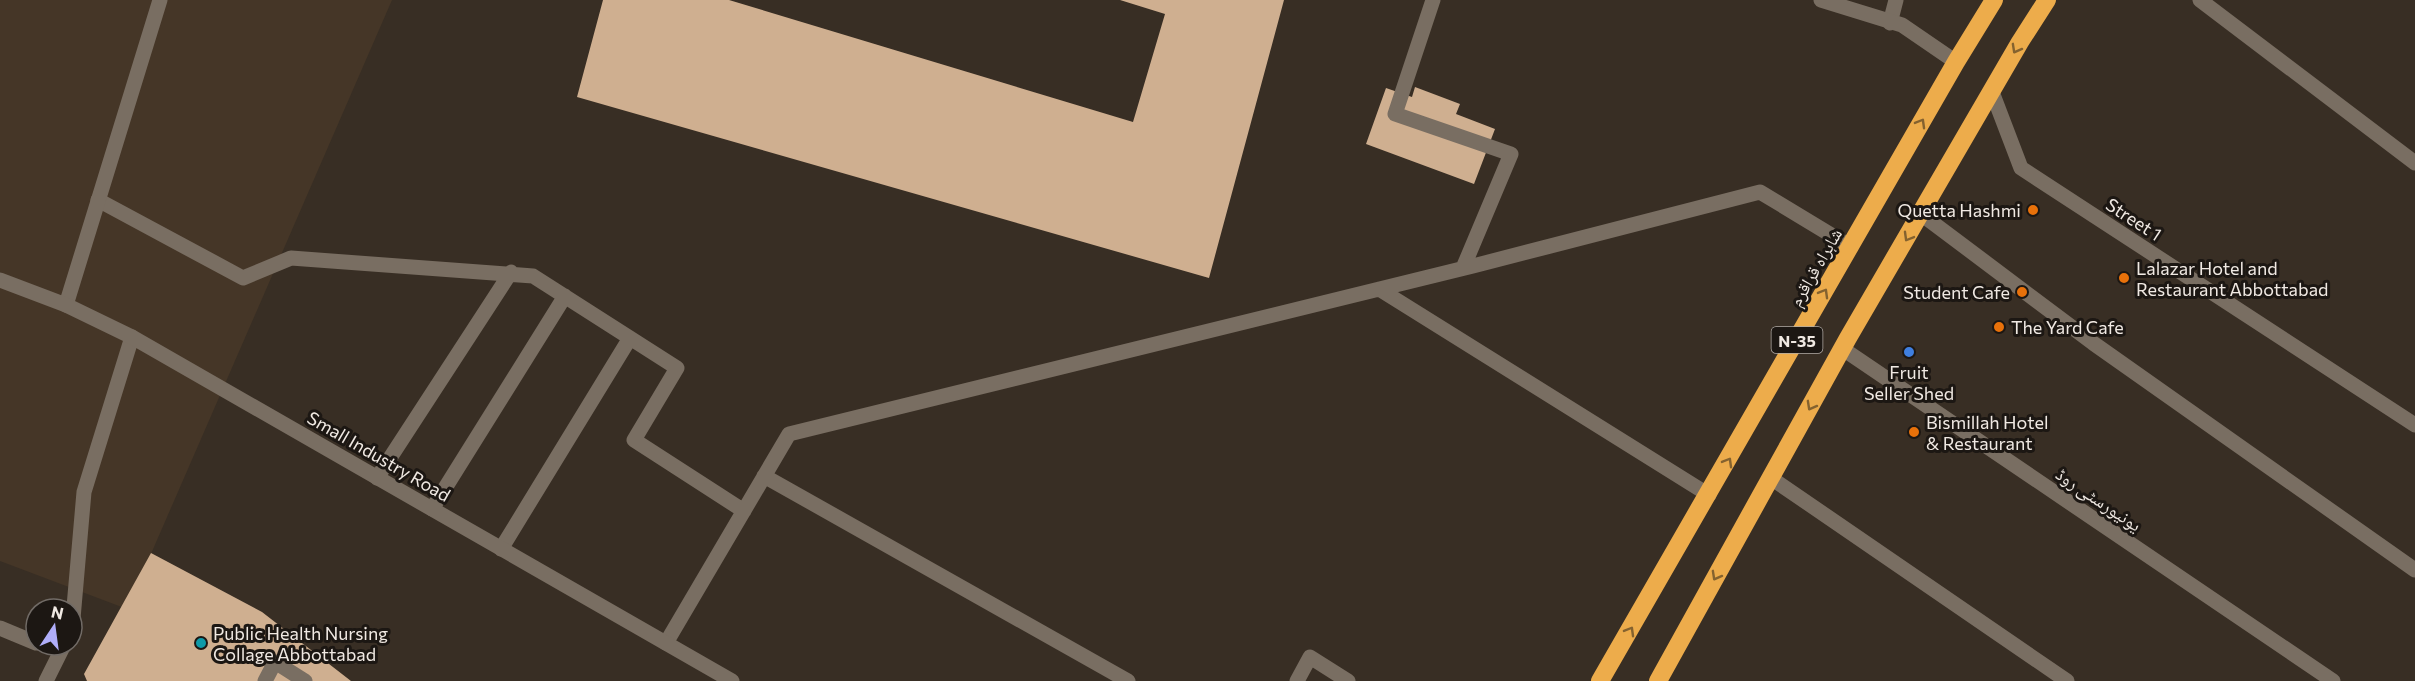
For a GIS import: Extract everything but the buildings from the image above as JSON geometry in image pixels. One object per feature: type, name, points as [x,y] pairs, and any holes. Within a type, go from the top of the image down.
[{"type":"highway","name":"شاہراہ قراقرم","points":[[1600,681],[1956,62],[1994,0]]},
{"type":"highway","name":"N-35","points":[[1658,681],[1843,348],[2020,42],[2047,0]]},
{"type":"street","points":[[66,305],[160,0]]},
{"type":"street","points":[[1433,0],[1395,114],[1511,154],[1463,268]]},
{"type":"street","points":[[1821,0],[1902,25],[1956,62]]},
{"type":"street","points":[[1890,23],[1896,0]]},
{"type":"street","points":[[2200,0],[2415,163]]},
{"type":"street","name":"Street 1","points":[[1992,93],[2021,168],[2415,425]]},
{"type":"street","points":[[666,643],[789,434],[1379,289],[1760,192],[1851,247]]},
{"type":"street","points":[[98,200],[243,278],[291,258],[512,272],[533,276],[677,368],[634,440],[744,511]]},
{"type":"street","points":[[1921,214],[2093,344],[2415,570]]},
{"type":"street","points":[[377,478],[512,272]]},
{"type":"street","name":"Small Industry Road","points":[[0,280],[66,305],[132,337],[732,681]]},
{"type":"street","points":[[1379,289],[1709,495]]},
{"type":"street","points":[[432,509],[564,296]]},
{"type":"street","points":[[75,597],[84,492],[132,337]]},
{"type":"street","points":[[501,549],[630,338]]},
{"type":"street","name":"یونیورسٹی روڈ","points":[[1843,348],[2332,681]]},
{"type":"street","points":[[764,476],[1128,681]]},
{"type":"street","points":[[1771,478],[2067,681]]},
{"type":"street","points":[[0,628],[24,638]]},
{"type":"street","points":[[46,681],[59,657]]},
{"type":"street","points":[[1297,681],[1310,657],[1348,681]]},
{"type":"street","points":[[265,681],[275,662],[306,681]]},
{"type":"shaded area","points":[[0,0],[392,0],[127,609],[0,561]]},
{"type":"place","name":"Quetta Hashmi","points":[[2033,210]]},
{"type":"place","name":"Lalazar Hotel and Restaurant Abbottabad","points":[[2124,278]]},
{"type":"place","name":"Student Cafe","points":[[2022,292]]},
{"type":"place","name":"The Yard Cafe","points":[[1999,327]]},
{"type":"place","name":"Fruit Seller Shed","points":[[1909,352]]},
{"type":"place","name":"Bismillah Hotel & Restaurant","points":[[1914,432]]},
{"type":"place","name":"Public Health Nursing Collage Abbottabad","points":[[201,643]]}]
